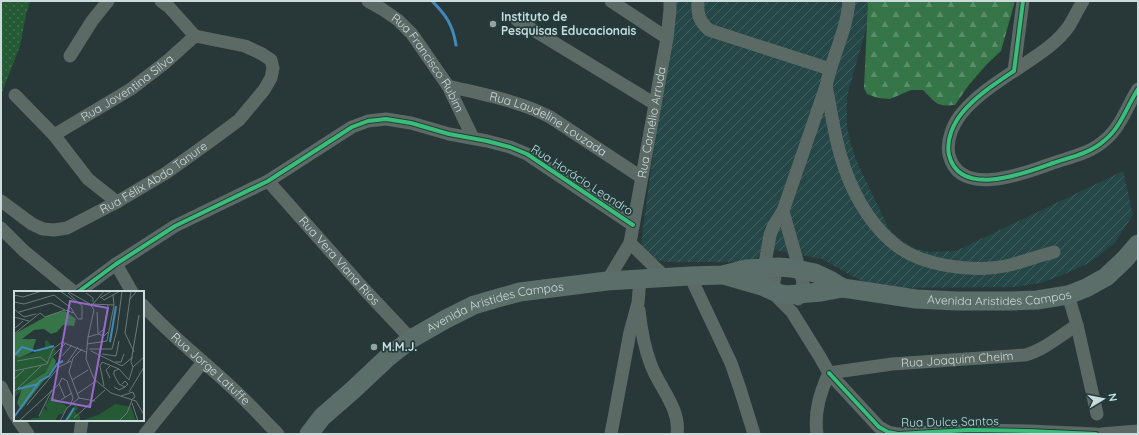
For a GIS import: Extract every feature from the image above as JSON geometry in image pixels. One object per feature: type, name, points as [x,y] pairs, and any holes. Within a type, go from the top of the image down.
[{"type":"highway","name":"Avenida Aristides Campos","points":[[770,278],[787,295],[843,288],[916,299],[957,301],[1037,300],[1068,295],[1086,288],[1106,277],[1138,244]]},
{"type":"highway","name":"Avenida Aristides Campos","points":[[309,434],[322,417],[387,358],[411,339],[474,305],[498,298],[520,292],[664,277],[723,275],[770,278],[791,268],[815,273],[843,288]]},
{"type":"street","points":[[70,56],[92,21],[108,1]]},
{"type":"street","points":[[161,1],[169,7],[195,36]]},
{"type":"street","name":"Rua Francisco Rubim","points":[[368,1],[382,8],[398,20],[412,34],[448,86],[473,138]]},
{"type":"street","points":[[611,1],[667,38]]},
{"type":"street","name":"Rua Cornélio Arruda","points":[[607,282],[630,243],[667,38],[670,1]]},
{"type":"street","points":[[698,1],[697,9],[699,17],[702,24],[709,30],[830,68]]},
{"type":"street","points":[[817,434],[816,427],[818,405],[822,389],[829,373],[792,312],[777,298],[770,278],[770,236],[773,226],[782,211],[826,86],[830,68],[848,12],[849,1]]},
{"type":"street","points":[[1014,70],[1023,1]]},
{"type":"street","points":[[1083,1],[1069,26],[1058,39],[982,93],[962,113],[952,128],[949,142],[949,154],[953,166],[962,175],[974,179],[990,180],[1029,172],[1091,150],[1106,140],[1117,128],[1137,89]]},
{"type":"street","points":[[517,20],[655,104]]},
{"type":"street","name":"Rua Félix Abdo Tanure","points":[[1,200],[32,224],[43,229],[54,230],[67,228],[117,202],[166,172],[239,120],[264,90],[271,78],[273,68],[271,60],[245,46],[195,36]]},
{"type":"street","name":"Rua Joventina Silva","points":[[54,135],[131,89],[166,62],[195,36]]},
{"type":"street","name":"Rua Laudeline Louzada","points":[[448,86],[484,94],[536,110],[550,117],[641,177]]},
{"type":"street","points":[[826,86],[841,156],[848,177],[862,206],[876,226],[892,242],[911,254],[936,264],[960,268],[984,268],[1009,265],[1054,252]]},
{"type":"street","points":[[15,95],[54,135],[88,179],[117,202]]},
{"type":"street","name":"Rua Horácio Leandro","points":[[79,291],[116,264],[175,226],[268,181],[352,127],[368,121],[386,119],[410,123],[449,134],[510,147],[527,154],[633,226]]},
{"type":"street","name":"Rua Vera Viana Rios","points":[[268,181],[364,289],[411,339]]},
{"type":"street","points":[[782,211],[803,282],[801,294],[792,312]]},
{"type":"street","points":[[1,228],[24,251],[73,291]]},
{"type":"street","points":[[630,243],[664,277]]},
{"type":"street","points":[[116,264],[131,291]]},
{"type":"street","points":[[690,276],[731,363],[754,434]]},
{"type":"street","points":[[612,433],[630,332],[638,303],[640,279]]},
{"type":"street","points":[[1068,295],[1077,325],[1097,414]]},
{"type":"street","points":[[638,303],[646,349],[652,366],[673,408],[677,420],[677,434]]},
{"type":"street","name":"Rua Jorge Latuffe","points":[[144,307],[244,399],[278,434]]},
{"type":"street","name":"Rua Joaquim Cheim","points":[[829,373],[892,364],[1025,354],[1041,348],[1077,325]]},
{"type":"street","points":[[145,434],[203,362]]},
{"type":"street","name":"Rua Dulce Santos","points":[[829,373],[879,427],[888,432],[898,434],[969,430],[1096,434]]},
{"type":"street","points":[[1,387],[14,412]]},
{"type":"street","points":[[19,421],[28,434]]},
{"type":"street","points":[[80,434],[82,421]]},
{"type":"street","points":[[1101,434],[1138,431]]},
{"type":"shaded area","points":[[674,1],[875,1],[847,96],[847,126],[856,160],[889,229],[913,248],[929,252],[956,251],[1123,171],[1133,215],[1114,244],[1089,263],[1041,283],[1015,287],[879,288],[861,281],[822,259],[770,249],[751,261],[740,262],[665,262],[648,259],[641,249],[643,228]]},
{"type":"green space","points":[[1,1],[30,1],[20,46],[1,95]]},
{"type":"green space","points":[[868,1],[1015,1],[1001,51],[987,64],[968,86],[955,105],[940,105],[923,90],[911,90],[890,99],[878,98],[867,94],[864,88]]},
{"type":"waterway","points":[[432,1],[451,26],[456,45]]},
{"type":"cycle path","points":[[1023,1],[1014,71],[986,90],[962,113],[956,122],[951,132],[948,144],[949,155],[955,168],[966,176],[979,180],[995,179],[1026,172],[1074,157],[1094,148],[1111,135],[1138,89]]},
{"type":"cycle path","points":[[79,291],[116,264],[175,226],[268,181],[352,127],[368,121],[386,119],[411,123],[449,134],[510,147],[527,154],[633,225]]},
{"type":"cycle path","points":[[829,373],[879,427],[888,432],[898,434],[969,430],[1096,434]]},
{"type":"place","name":"Instituto de Pesquisas Educacionais","points":[[493,24]]},
{"type":"place","name":"M.M.J.","points":[[374,347]]}]
